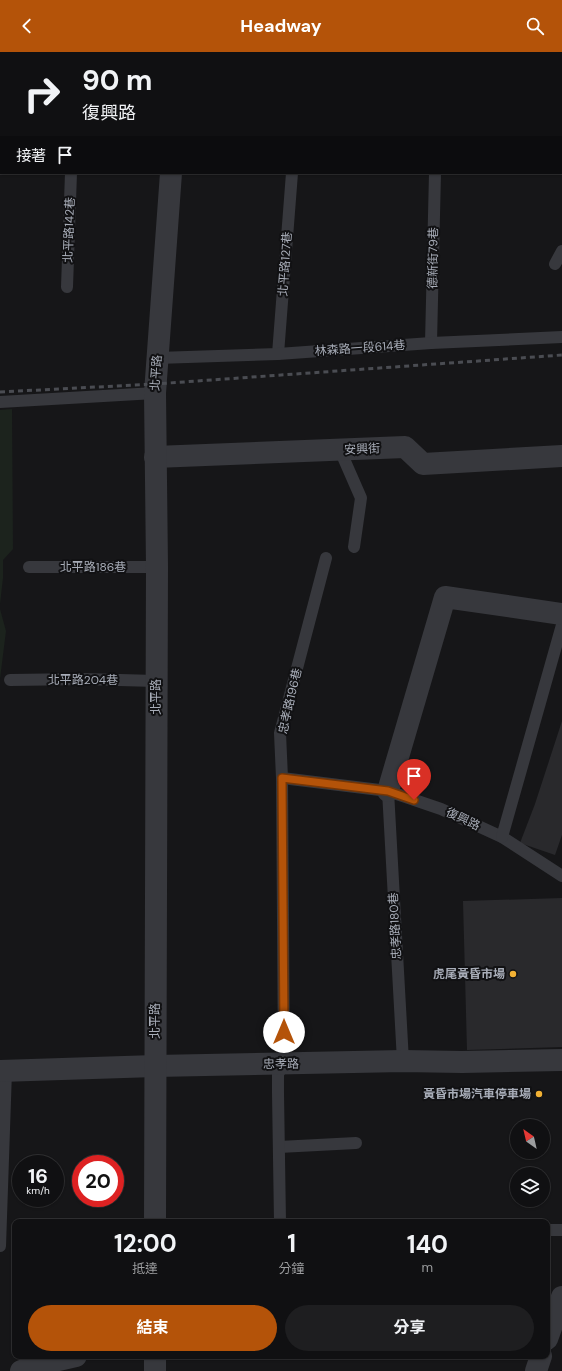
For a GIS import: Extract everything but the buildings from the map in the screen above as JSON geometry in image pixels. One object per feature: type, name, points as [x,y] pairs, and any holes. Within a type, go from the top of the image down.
[{"type":"street","name":"北平路","points":[[154,1219],[157,567],[155,393],[171,174]]},
{"type":"street","name":"安興街","points":[[155,457],[405,447],[423,464],[562,456]]},
{"type":"street","points":[[388,791],[445,597],[562,614]]},
{"type":"street","name":"忠孝路","points":[[3,1071],[403,1061],[462,1062],[562,1060]]},
{"type":"street","points":[[550,1326],[556,1301]]},
{"type":"street","points":[[33,1369],[66,1359]]},
{"type":"street","points":[[155,1359],[155,1371]]},
{"type":"street","points":[[536,1371],[540,1359]]},
{"type":"lane","name":"北平路142巷","points":[[67,287],[71,174]]},
{"type":"lane","name":"北平路127巷","points":[[278,354],[292,174]]},
{"type":"lane","name":"德新街79巷","points":[[431,343],[435,174]]},
{"type":"lane","points":[[555,264],[562,251]]},
{"type":"lane","name":"林森路一段614巷","points":[[157,358],[278,354],[431,343],[562,337]]},
{"type":"lane","points":[[0,402],[155,393]]},
{"type":"lane","points":[[340,450],[361,498],[354,547]]},
{"type":"lane","name":"忠孝路196巷","points":[[280,1219],[278,1074],[284,1064],[282,778],[280,733],[326,558]]},
{"type":"lane","name":"北平路186巷","points":[[29,567],[157,567]]},
{"type":"lane","points":[[502,837],[562,625]]},
{"type":"lane","name":"北平路204巷","points":[[10,680],[83,679],[156,681]]},
{"type":"lane","name":"復興路","points":[[282,778],[388,791],[441,809],[502,837],[562,876]]},
{"type":"lane","name":"忠孝路180巷","points":[[388,791],[403,1061]]},
{"type":"lane","points":[[0,1246],[3,1071]]},
{"type":"lane","points":[[279,1147],[356,1143]]},
{"type":"lane","points":[[550,1230],[562,1230]]},
{"type":"shaded area","points":[[12,409],[13,549],[3,560],[3,578],[0,604],[0,410]]},
{"type":"shaded area","points":[[0,609],[6,631],[0,679]]},
{"type":"railway","points":[[0,392],[155,384],[562,355]]},
{"type":"place","name":"虎尾黃昏市場","points":[[513,974]]},
{"type":"place","name":"黃昏市場汽車停車場","points":[[539,1094]]},
{"type":"route","points":[[284,1032],[282,778],[388,791],[414,800]]}]
